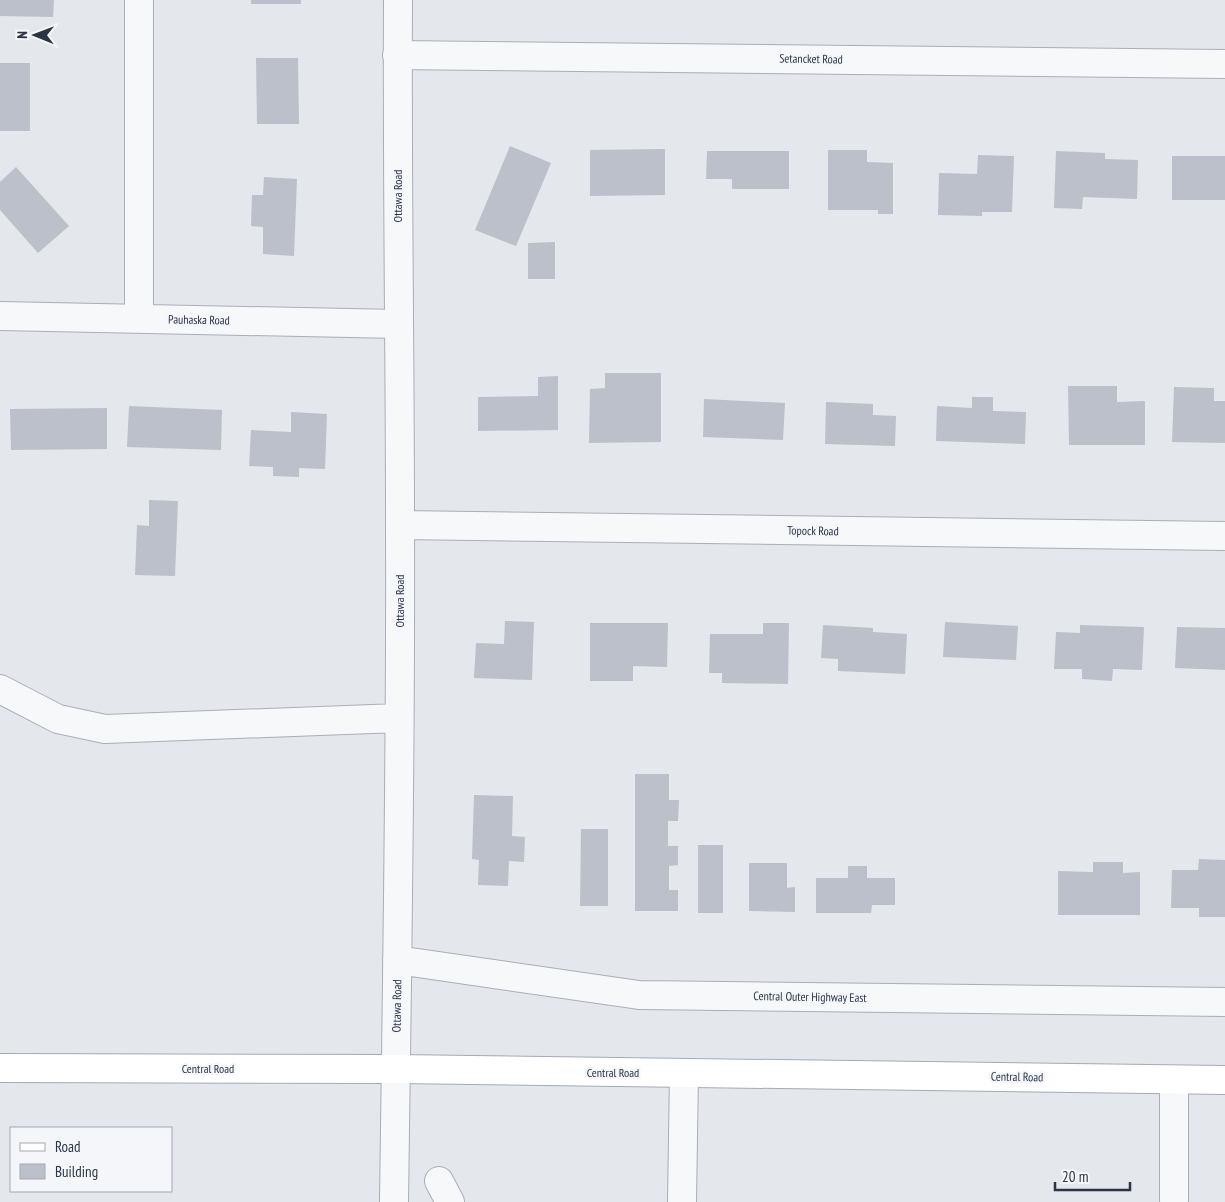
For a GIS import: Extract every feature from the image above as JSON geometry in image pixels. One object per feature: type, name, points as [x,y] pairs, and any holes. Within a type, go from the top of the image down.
[{"type":"main road","name":"Central Road","points":[[0,1068],[396,1070],[1225,1080]]},
{"type":"street","points":[[138,0],[139,318]]},
{"type":"street","name":"Ottawa Road","points":[[394,1202],[398,960],[400,525],[398,0]]},
{"type":"street","name":"Setancket Road","points":[[398,55],[1225,64]]},
{"type":"street","name":"Pauhaska Road","points":[[0,316],[398,324]]},
{"type":"street","name":"Topock Road","points":[[400,525],[1225,536]]},
{"type":"street","points":[[0,689],[58,719],[106,729],[399,718]]},
{"type":"street","name":"Central Outer Highway East","points":[[398,960],[639,995],[1225,1002]]},
{"type":"street","points":[[682,1202],[684,1073]]},
{"type":"street","points":[[1174,1080],[1174,1200]]},
{"type":"building","points":[[0,0],[54,0],[53,17],[0,16]]},
{"type":"building","points":[[251,0],[301,0],[301,4],[251,4]]},
{"type":"building","points":[[256,58],[298,58],[299,124],[257,124]]},
{"type":"building","points":[[0,63],[30,63],[30,131],[0,131]]},
{"type":"building","points":[[510,146],[551,163],[516,246],[475,230]]},
{"type":"building","points":[[665,149],[665,195],[590,196],[590,150]]},
{"type":"building","points":[[828,150],[867,150],[867,162],[893,163],[893,214],[878,214],[878,210],[828,210]]},
{"type":"building","points":[[707,151],[789,151],[789,189],[732,189],[732,179],[706,179]]},
{"type":"building","points":[[1056,151],[1105,153],[1105,159],[1138,160],[1137,199],[1083,197],[1082,209],[1054,208]]},
{"type":"building","points":[[978,155],[1014,156],[1012,212],[982,212],[982,216],[938,215],[939,173],[977,174]]},
{"type":"building","points":[[1172,156],[1225,156],[1225,200],[1172,200]]},
{"type":"building","points":[[16,167],[69,226],[38,253],[0,210],[0,182]]},
{"type":"building","points":[[264,177],[297,179],[294,256],[263,254],[263,227],[251,226],[252,195],[263,195]]},
{"type":"building","points":[[555,242],[555,279],[528,279],[528,243]]},
{"type":"building","points":[[605,373],[661,373],[661,442],[589,443],[590,389],[605,388]]},
{"type":"building","points":[[558,376],[558,430],[478,431],[478,397],[538,396],[538,377]]},
{"type":"building","points":[[1068,386],[1117,386],[1117,402],[1145,401],[1145,445],[1069,445]]},
{"type":"building","points":[[1174,387],[1214,388],[1214,401],[1225,401],[1225,443],[1172,442]]},
{"type":"building","points":[[972,397],[993,397],[993,411],[1026,412],[1025,444],[936,441],[937,406],[972,408]]},
{"type":"building","points":[[704,399],[785,403],[783,440],[703,437]]},
{"type":"building","points":[[826,402],[873,404],[873,415],[896,416],[895,446],[825,444]]},
{"type":"building","points":[[129,406],[222,410],[221,450],[127,447]]},
{"type":"building","points":[[107,408],[107,449],[11,450],[10,409]]},
{"type":"building","points":[[291,412],[327,414],[325,469],[299,468],[299,477],[273,476],[273,467],[249,466],[251,430],[291,432]]},
{"type":"building","points":[[149,500],[178,501],[175,576],[135,575],[137,525],[149,526]]},
{"type":"building","points":[[505,621],[534,622],[532,680],[474,678],[476,643],[504,644]]},
{"type":"building","points":[[945,622],[1018,626],[1016,660],[943,657]]},
{"type":"building","points":[[590,623],[668,623],[667,667],[633,666],[633,681],[590,681]]},
{"type":"building","points":[[763,623],[789,623],[788,684],[722,683],[722,673],[709,673],[710,634],[763,634]]},
{"type":"building","points":[[823,625],[873,628],[873,632],[907,634],[905,674],[838,671],[838,659],[821,658]]},
{"type":"building","points":[[1080,625],[1144,627],[1142,670],[1113,669],[1112,681],[1082,679],[1082,669],[1054,669],[1056,632],[1080,633]]},
{"type":"building","points":[[1177,627],[1225,628],[1225,670],[1175,668]]},
{"type":"building","points":[[635,774],[669,774],[669,800],[679,800],[678,821],[668,821],[668,846],[678,846],[678,865],[669,866],[669,890],[678,890],[678,911],[635,911]]},
{"type":"building","points":[[474,795],[513,796],[512,836],[525,837],[524,862],[509,861],[508,886],[478,885],[479,860],[472,859]]},
{"type":"building","points":[[581,829],[608,829],[608,906],[580,906]]},
{"type":"building","points":[[698,845],[723,845],[723,913],[698,913]]},
{"type":"building","points":[[1199,859],[1225,860],[1225,917],[1199,917],[1199,908],[1171,908],[1172,870],[1198,870]]},
{"type":"building","points":[[1093,862],[1123,862],[1123,873],[1140,872],[1140,915],[1058,915],[1058,871],[1093,872]]},
{"type":"building","points":[[749,863],[787,863],[787,888],[795,887],[795,912],[749,911]]},
{"type":"building","points":[[848,866],[867,866],[867,878],[895,878],[895,905],[872,905],[871,913],[816,913],[816,878],[848,878]]}]
